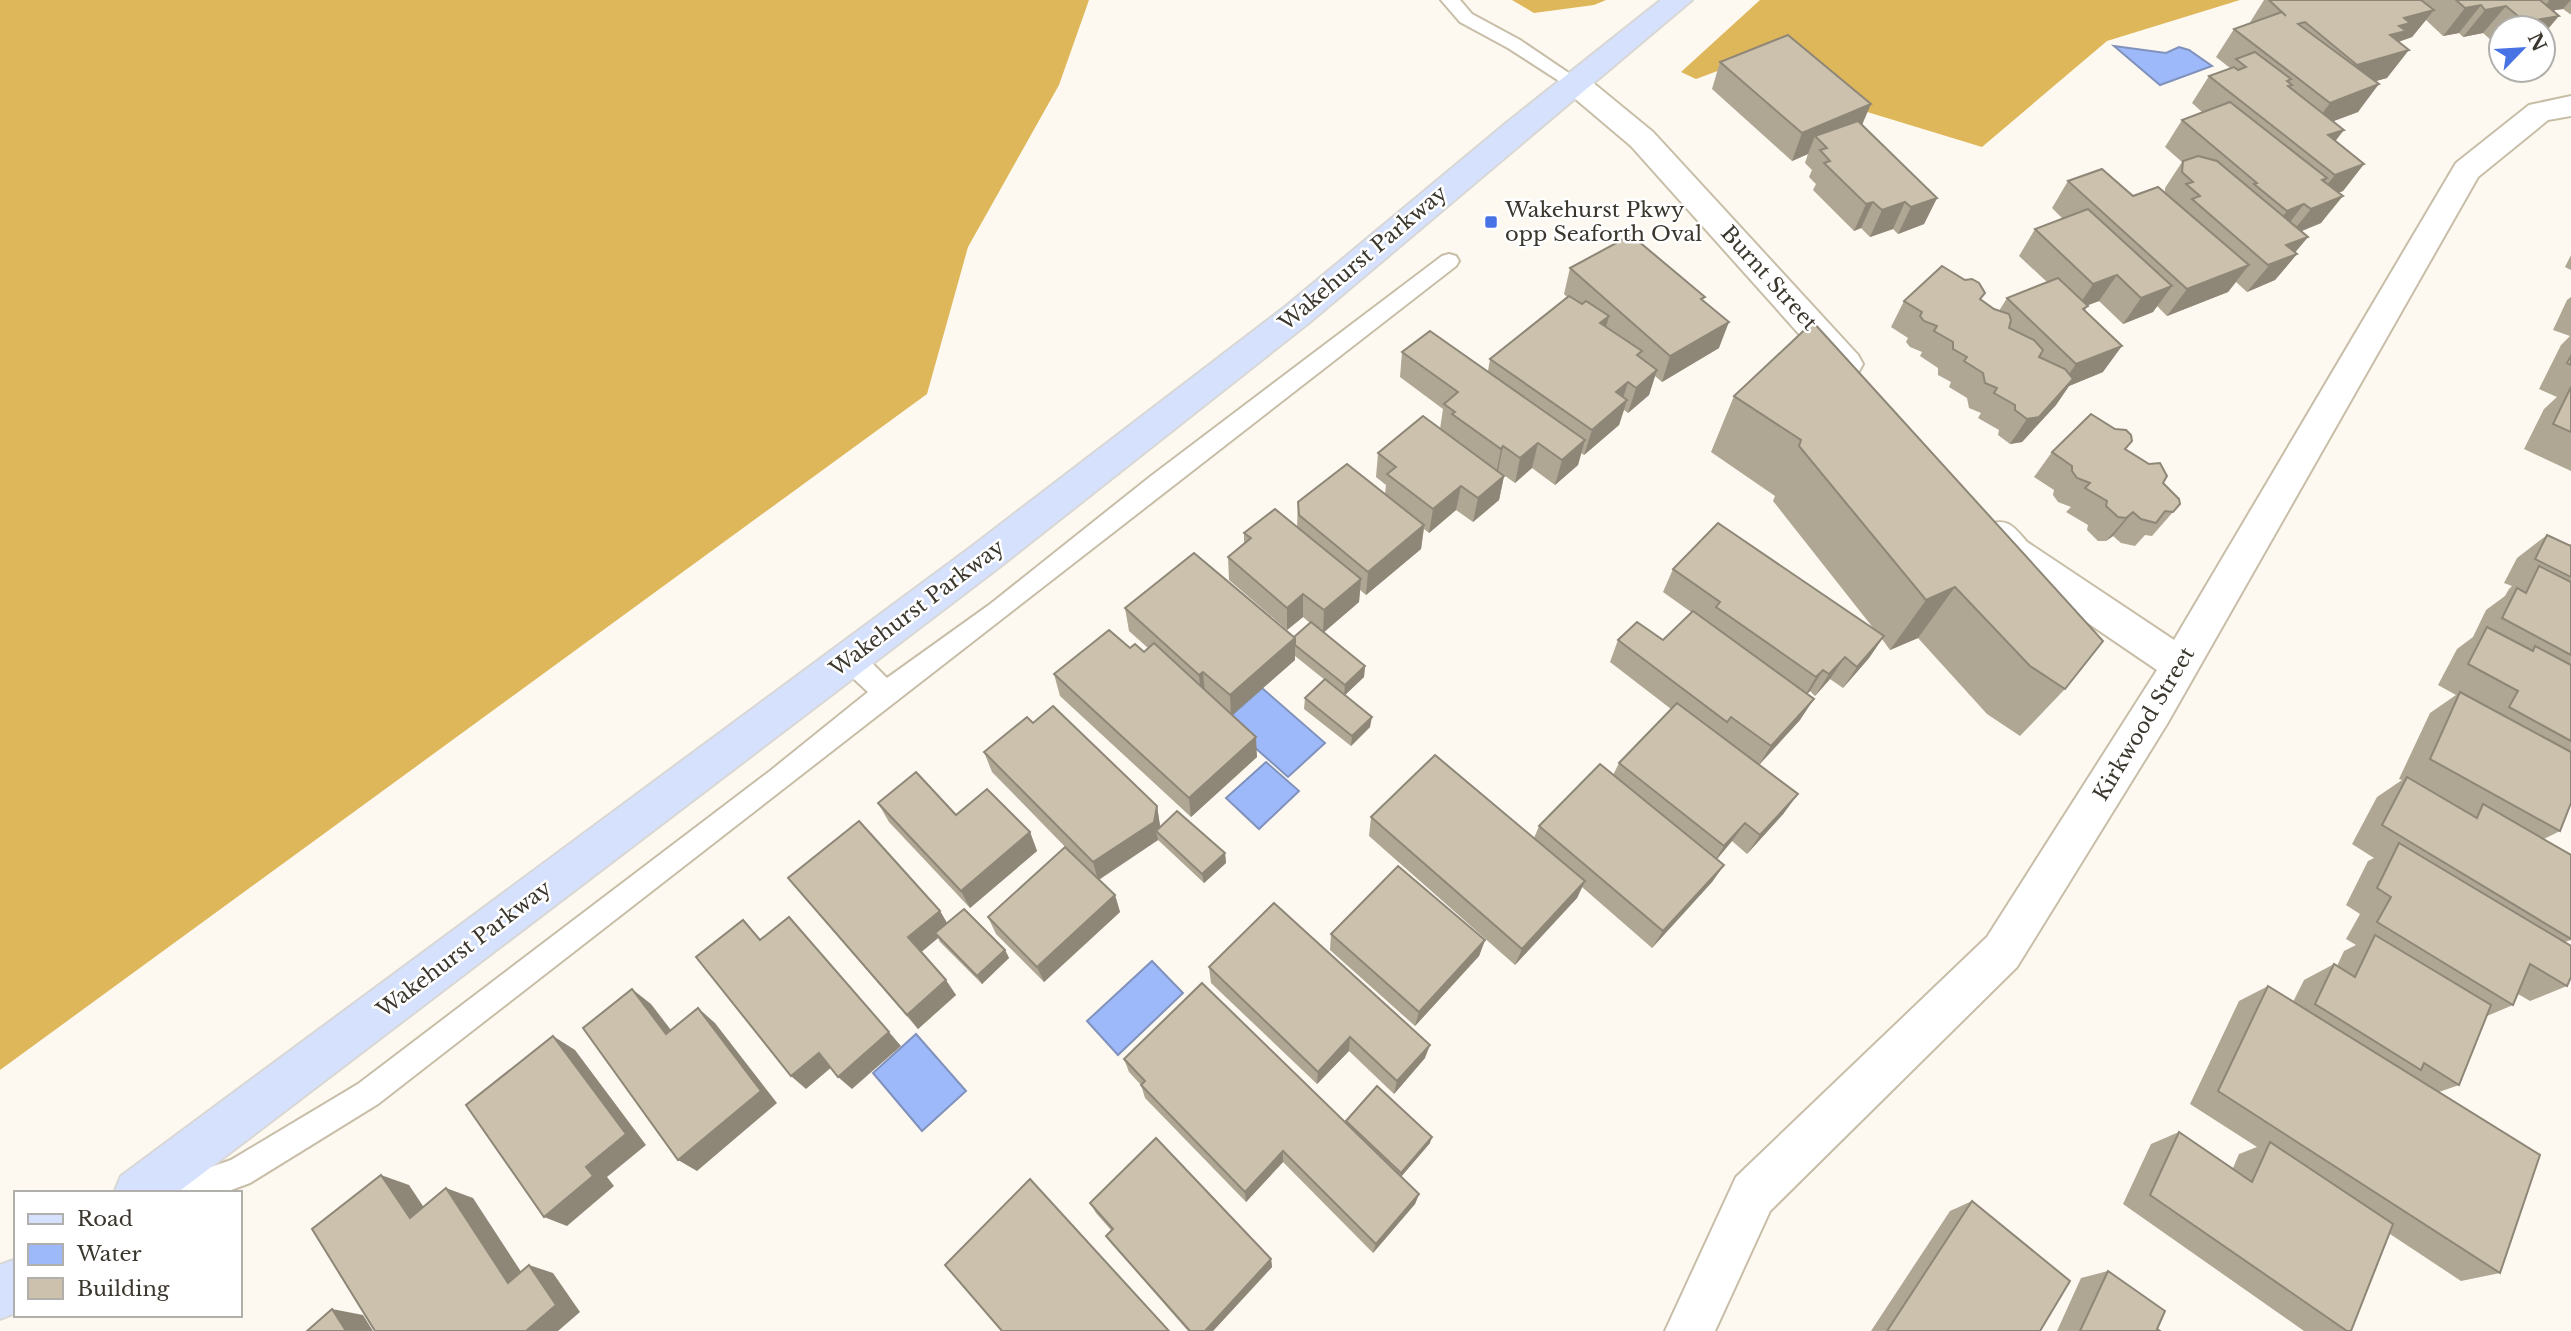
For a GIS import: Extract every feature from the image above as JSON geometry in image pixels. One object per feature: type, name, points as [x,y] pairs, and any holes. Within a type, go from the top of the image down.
[{"type":"main road","name":"Wakehurst Parkway","points":[[141,1191],[849,659],[1298,314],[1515,131],[1678,0]]},
{"type":"street","name":"Burnt Street","points":[[1576,84],[1642,139],[1867,389]]},
{"type":"street","name":"Kirkwood Street","points":[[1690,1331],[1753,1194],[2002,952],[2180,665],[2467,170],[2539,112],[2571,106]]},
{"type":"street","points":[[1978,512],[2014,553],[2180,665]]},
{"type":"lane","points":[[1450,0],[1466,18],[1514,44],[1576,84]]},
{"type":"lane","points":[[186,1191],[239,1172],[368,1094],[779,779],[886,693],[997,612],[1159,482],[1449,261]]},
{"type":"lane","points":[[849,659],[886,693]]},
{"type":"shaded area","points":[[0,0],[1089,0],[1059,85],[968,247],[927,394],[0,1070]]},
{"type":"shaded area","points":[[1512,0],[1606,0],[1594,5],[1534,13]]},
{"type":"shaded area","points":[[1760,0],[2240,0],[2107,41],[1982,147],[1864,111],[1793,43],[1696,79],[1681,72]]},
{"type":"water","points":[[2114,46],[2166,53],[2179,47],[2189,50],[2212,66],[2160,85]]},
{"type":"water","points":[[1262,688],[1325,743],[1288,777],[1225,721]]},
{"type":"water","points":[[1266,762],[1299,791],[1259,829],[1226,798]]},
{"type":"water","points":[[1152,961],[1183,993],[1118,1055],[1087,1021]]},
{"type":"water","points":[[916,1034],[966,1091],[922,1131],[873,1073]]},
{"type":"building","points":[[2269,0],[2421,0],[2434,10],[2404,18],[2410,23],[2399,26],[2406,31],[2390,35],[2409,50],[2357,65],[2305,22],[2298,24],[2379,84],[2330,103],[2234,29],[2282,12]]},
{"type":"building","points":[[2456,0],[2540,0],[2557,14],[2516,14],[2506,6],[2485,10],[2481,5],[2465,8]]},
{"type":"building","points":[[1788,35],[1871,104],[1802,133],[1720,62]]},
{"type":"building","points":[[2255,52],[2291,79],[2287,81],[2292,85],[2288,86],[2344,130],[2328,135],[2364,164],[2335,175],[2209,76],[2234,67],[2238,70],[2246,67],[2236,59]]},
{"type":"building","points":[[2230,102],[2327,178],[2322,180],[2343,196],[2311,209],[2304,204],[2287,211],[2182,120]]},
{"type":"building","points":[[1858,121],[1937,198],[1911,207],[1905,202],[1882,210],[1873,202],[1866,204],[1824,163],[1830,161],[1820,150],[1827,148],[1815,136]]},
{"type":"building","points":[[2198,156],[2217,161],[2308,237],[2286,245],[2297,254],[2268,265],[2192,199],[2200,196],[2186,184],[2193,182],[2182,172],[2183,161]]},
{"type":"building","points":[[2102,169],[2133,196],[2158,187],[2249,265],[2187,289],[2068,181]]},
{"type":"building","points":[[2088,209],[2172,286],[2141,298],[2117,275],[2093,284],[2035,229]]},
{"type":"building","points":[[1631,235],[1705,297],[1701,299],[1729,322],[1670,356],[1570,268]]},
{"type":"building","points":[[1942,266],[1965,280],[1972,279],[1979,283],[1985,293],[1980,299],[1994,309],[2009,314],[2009,328],[2034,340],[2043,350],[2039,357],[2065,369],[2073,379],[2039,417],[2027,419],[2015,410],[2015,405],[1994,393],[1997,388],[1985,383],[1983,373],[1964,361],[1967,357],[1953,349],[1953,342],[1934,331],[1937,326],[1924,321],[1920,316],[1922,312],[1904,301]]},
{"type":"building","points":[[2058,278],[2088,306],[2083,309],[2122,346],[2076,364],[2007,298]]},
{"type":"building","points":[[1569,296],[1582,304],[1586,301],[1609,316],[1600,323],[1642,351],[1637,355],[1657,370],[1636,388],[1628,382],[1616,392],[1627,400],[1592,430],[1490,359]]},
{"type":"building","points":[[1813,322],[2103,641],[2065,689],[2030,666],[1955,587],[1926,600],[1799,446],[1801,440],[1734,396]]},
{"type":"building","points":[[1430,331],[1585,440],[1562,460],[1538,443],[1520,458],[1503,446],[1501,449],[1452,414],[1455,412],[1444,404],[1458,392],[1402,352]]},
{"type":"building","points":[[2571,387],[2571,432],[2553,424]]},
{"type":"building","points":[[2091,414],[2115,429],[2126,430],[2131,435],[2132,441],[2125,449],[2149,464],[2160,463],[2167,476],[2163,483],[2179,499],[2180,504],[2173,512],[2165,511],[2156,523],[2141,519],[2133,512],[2126,518],[2118,517],[2106,506],[2107,501],[2085,488],[2090,483],[2077,478],[2072,466],[2052,452]]},
{"type":"building","points":[[1423,416],[1504,476],[1478,498],[1461,486],[1433,509],[1387,474],[1396,467],[1378,453]]},
{"type":"building","points":[[1347,464],[1424,525],[1368,572],[1299,515],[1298,502]]},
{"type":"building","points":[[1275,509],[1361,579],[1324,610],[1303,594],[1287,608],[1228,557],[1251,538],[1244,533]]},
{"type":"building","points":[[1718,523],[1884,636],[1857,667],[1845,657],[1829,674],[1823,670],[1816,677],[1716,607],[1720,602],[1673,569]]},
{"type":"building","points":[[2547,535],[2571,546],[2571,577],[2535,559]]},
{"type":"building","points":[[1194,553],[1295,638],[1230,695],[1203,672],[1199,675],[1125,608]]},
{"type":"building","points":[[2539,566],[2571,582],[2571,655],[2502,618],[2517,588],[2526,593]]},
{"type":"building","points":[[1693,611],[1814,699],[1771,746],[1731,717],[1727,722],[1618,640],[1637,622],[1663,640]]},
{"type":"building","points":[[1311,622],[1365,666],[1345,685],[1295,645],[1294,637]]},
{"type":"building","points":[[2487,627],[2533,651],[2535,646],[2571,665],[2571,741],[2509,707],[2518,691],[2468,664]]},
{"type":"building","points":[[1109,630],[1130,648],[1135,644],[1144,652],[1154,643],[1256,737],[1189,798],[1054,674]]},
{"type":"building","points":[[1325,679],[1372,717],[1352,736],[1305,698]]},
{"type":"building","points":[[2460,692],[2571,752],[2571,803],[2560,831],[2430,759]]},
{"type":"building","points":[[1677,703],[1798,794],[1760,835],[1745,823],[1724,846],[1619,763]]},
{"type":"building","points":[[1053,706],[1157,806],[1154,822],[1093,862],[984,752],[1027,717],[1033,723]]},
{"type":"building","points":[[1435,755],[1585,881],[1522,949],[1371,817]]},
{"type":"building","points":[[1600,764],[1724,865],[1663,931],[1539,826]]},
{"type":"building","points":[[916,772],[956,815],[987,789],[1030,832],[961,891],[878,803]]},
{"type":"building","points":[[2407,777],[2477,818],[2483,804],[2571,855],[2571,939],[2382,825]]},
{"type":"building","points":[[1177,811],[1225,853],[1202,874],[1156,831]]},
{"type":"building","points":[[859,821],[940,911],[908,937],[946,980],[907,1015],[788,878]]},
{"type":"building","points":[[2399,843],[2571,946],[2571,977],[2567,986],[2530,964],[2513,1005],[2377,922],[2391,897],[2377,888]]},
{"type":"building","points":[[1065,847],[1115,895],[1037,967],[988,917]]},
{"type":"building","points":[[1398,866],[1485,940],[1419,1012],[1331,934]]},
{"type":"building","points":[[1274,903],[1430,1045],[1397,1081],[1350,1037],[1318,1072],[1209,967]]},
{"type":"building","points":[[964,909],[1005,950],[977,976],[935,933]]},
{"type":"building","points":[[789,917],[889,1032],[838,1077],[819,1053],[791,1076],[696,957],[743,920],[760,940]]},
{"type":"building","points":[[2375,935],[2491,1005],[2459,1085],[2424,1063],[2421,1070],[2315,1004],[2334,964],[2355,977]]},
{"type":"building","points":[[1202,983],[1419,1194],[1376,1244],[1283,1151],[1245,1192],[1141,1085],[1145,1081],[1124,1059]]},
{"type":"building","points":[[2268,986],[2540,1155],[2500,1273],[2218,1091]]},
{"type":"building","points":[[632,989],[666,1034],[698,1008],[761,1091],[678,1160],[583,1028]]},
{"type":"building","points":[[553,1036],[626,1134],[586,1167],[593,1176],[544,1217],[466,1105]]},
{"type":"building","points":[[1377,1086],[1432,1137],[1401,1173],[1346,1121]]},
{"type":"building","points":[[2179,1132],[2252,1182],[2270,1142],[2393,1224],[2351,1331],[2347,1331],[2150,1195]]},
{"type":"building","points":[[1156,1138],[1271,1259],[1205,1331],[1190,1331],[1106,1236],[1113,1229],[1090,1203]]},
{"type":"building","points":[[381,1175],[410,1218],[446,1188],[508,1283],[529,1265],[556,1305],[526,1331],[375,1331],[312,1229]]},
{"type":"building","points":[[1030,1179],[1169,1331],[1002,1331],[945,1265]]},
{"type":"building","points":[[1972,1201],[2070,1281],[2040,1331],[1887,1331]]},
{"type":"building","points":[[2108,1271],[2165,1311],[2157,1329],[2160,1331],[2080,1331]]},
{"type":"building","points":[[332,1309],[346,1331],[307,1331]]},
{"type":"place","name":"Wakehurst Pkwy opp Seaforth Oval","points":[[1491,222]]}]
